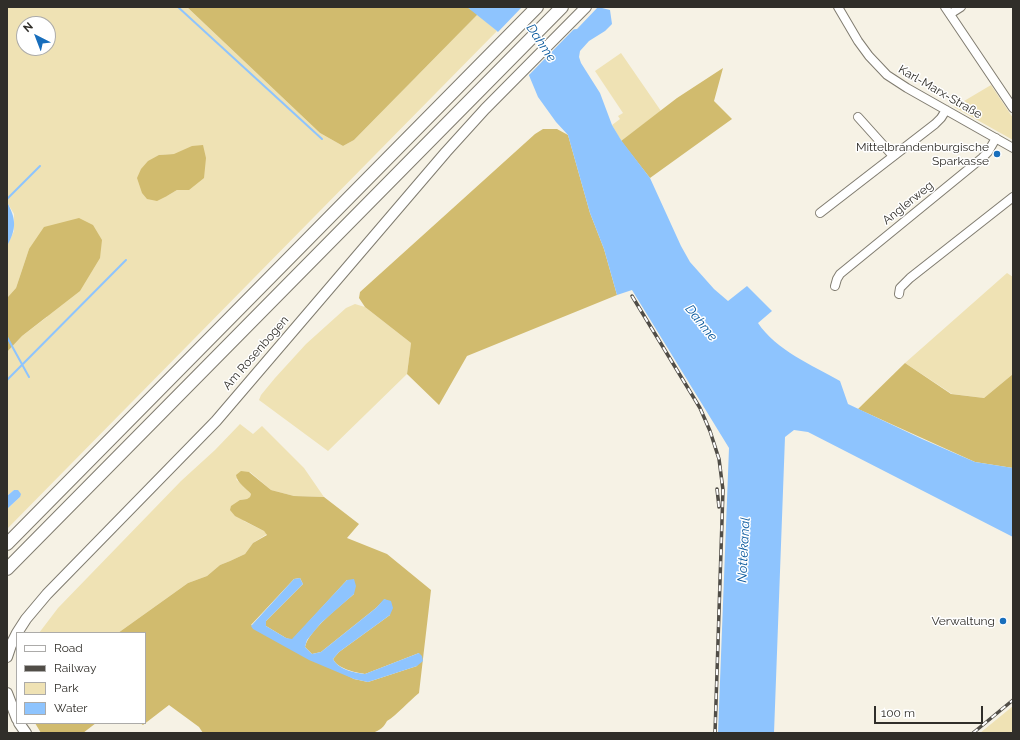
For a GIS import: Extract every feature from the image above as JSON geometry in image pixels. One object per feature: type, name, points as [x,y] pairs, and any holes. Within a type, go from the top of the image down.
[{"type":"highway","points":[[7,544],[537,7]]},
{"type":"highway","points":[[7,569],[562,7]]},
{"type":"main road","name":"Am Rosenbogen","points":[[18,632],[47,594],[216,421],[431,168],[467,128],[586,7]]},
{"type":"main road","name":"Am Rosenbogen","points":[[7,657],[16,635]]},
{"type":"main road","points":[[7,693],[16,718]]},
{"type":"main road","points":[[20,724],[26,733]]},
{"type":"street","name":"Karl-Marx-Straße","points":[[838,7],[858,41],[887,75],[907,88],[1013,148]]},
{"type":"street","points":[[945,7],[1013,108]]},
{"type":"street","points":[[950,14],[961,7]]},
{"type":"street","points":[[820,213],[935,124],[946,110]]},
{"type":"street","points":[[858,117],[893,156]]},
{"type":"street","name":"Anglerweg","points":[[835,286],[837,278],[840,274],[985,155],[991,148],[996,138]]},
{"type":"street","points":[[899,294],[900,288],[910,278],[1013,197]]},
{"type":"green space","points":[[7,7],[187,7],[320,133],[343,146],[354,140],[478,14],[497,31],[7,529],[7,509],[20,497],[14,490],[7,496],[7,352],[22,336],[47,317],[29,249],[16,288],[7,298],[7,246],[14,231],[14,214],[7,202]],"holes":[[[174,154],[189,190],[177,190],[167,196],[159,155]]]},
{"type":"green space","points":[[621,53],[661,111],[621,141],[612,125],[620,119],[618,116],[623,113],[595,71]]},
{"type":"green space","points":[[991,85],[1013,118],[1013,140],[954,107]]},
{"type":"green space","points":[[1007,273],[1013,277],[1013,374],[984,398],[952,394],[905,363]]},
{"type":"green space","points":[[355,304],[365,307],[411,343],[407,374],[328,451],[259,400],[261,395],[275,378],[306,344],[346,308]]},
{"type":"green space","points":[[240,424],[253,434],[262,426],[304,468],[324,497],[294,496],[271,490],[250,472],[236,479],[251,494],[247,499],[240,500],[244,521],[267,534],[253,543],[245,554],[220,565],[207,576],[188,583],[119,632],[40,632],[58,608],[181,481],[215,450]]},
{"type":"green space","points":[[1013,706],[1013,733],[980,733]]},
{"type":"shaded area","points":[[187,7],[467,7],[478,14],[354,140],[343,146],[320,133]]},
{"type":"shaded area","points":[[723,68],[714,101],[732,119],[650,178],[621,141],[677,98]]},
{"type":"shaded area","points":[[543,129],[557,129],[568,135],[590,213],[604,249],[617,295],[467,356],[439,405],[407,374],[411,343],[365,307],[359,298],[360,292],[535,134]]},
{"type":"shaded area","points":[[203,145],[206,158],[204,178],[189,190],[177,190],[157,201],[147,199],[142,193],[137,178],[141,169],[148,161],[159,155],[174,154],[192,146]]},
{"type":"shaded area","points":[[79,218],[93,225],[102,240],[100,258],[80,291],[22,336],[7,352],[7,298],[16,288],[29,249],[44,227]]},
{"type":"shaded area","points":[[905,363],[951,394],[984,398],[1013,374],[1013,468],[975,462],[858,409]]},
{"type":"shaded area","points":[[241,471],[249,472],[271,490],[294,496],[324,497],[359,524],[347,538],[387,554],[431,590],[419,693],[387,721],[378,731],[373,733],[203,733],[199,727],[169,705],[146,723],[146,632],[119,632],[188,583],[207,576],[220,565],[245,554],[253,543],[267,535],[264,531],[235,516],[230,510],[231,506],[240,500],[247,499],[251,494],[236,475]],"holes":[[[300,578],[303,584],[266,621],[266,626],[292,640],[347,580],[354,594],[312,633],[305,647],[312,654],[321,652],[385,599],[390,615],[339,652],[333,659],[342,668],[365,674],[419,653],[417,666],[368,682],[354,679],[251,625],[294,579]]]},
{"type":"shaded area","points":[[36,724],[95,724],[83,733],[41,733]]},
{"type":"water","points":[[467,7],[540,7],[558,31],[577,29],[598,7],[610,10],[612,24],[605,31],[589,41],[580,51],[579,57],[581,63],[600,93],[612,125],[621,140],[650,178],[681,246],[690,262],[714,289],[728,301],[747,286],[772,311],[758,323],[766,333],[784,349],[806,363],[840,381],[848,404],[975,462],[1013,468],[1013,537],[808,432],[794,430],[785,437],[774,733],[718,733],[729,448],[632,290],[617,295],[604,249],[590,213],[568,135],[556,122],[538,97],[523,61],[497,31]]},
{"type":"water","points":[[7,202],[14,219],[14,229],[7,246]]},
{"type":"water","points":[[14,490],[18,490],[21,494],[20,497],[7,509],[7,496]]},
{"type":"water","points":[[300,578],[303,584],[266,621],[266,626],[286,638],[292,639],[347,580],[354,579],[356,586],[354,594],[321,623],[307,640],[305,647],[312,654],[321,652],[376,608],[384,599],[391,601],[393,608],[390,615],[339,652],[333,659],[342,668],[356,673],[365,674],[419,653],[422,656],[423,661],[417,666],[368,682],[354,679],[309,660],[253,629],[251,626],[294,579]]},
{"type":"pier","points":[[522,7],[543,7],[559,29],[576,27],[528,76],[521,62],[497,33]]},
{"type":"waterway","points":[[178,7],[322,139]]},
{"type":"waterway","points":[[7,199],[40,166]]},
{"type":"waterway","points":[[7,380],[126,260]]},
{"type":"waterway","points":[[7,337],[29,377]]},
{"type":"railway","points":[[632,296],[700,408],[710,431],[719,459],[723,490],[715,733]]},
{"type":"railway","points":[[717,489],[719,507]]},
{"type":"railway","points":[[973,733],[1013,700]]},
{"type":"place","name":"Mittelbrandenburgische Sparkasse","points":[[997,154]]},
{"type":"place","name":"Verwaltung","points":[[1003,621]]},
{"type":"water label","name":"Dahme","points":[[541,43]]},
{"type":"water label","name":"Dahme","points":[[701,323]]},
{"type":"water label","name":"Nottekanal","points":[[744,550]]}]
